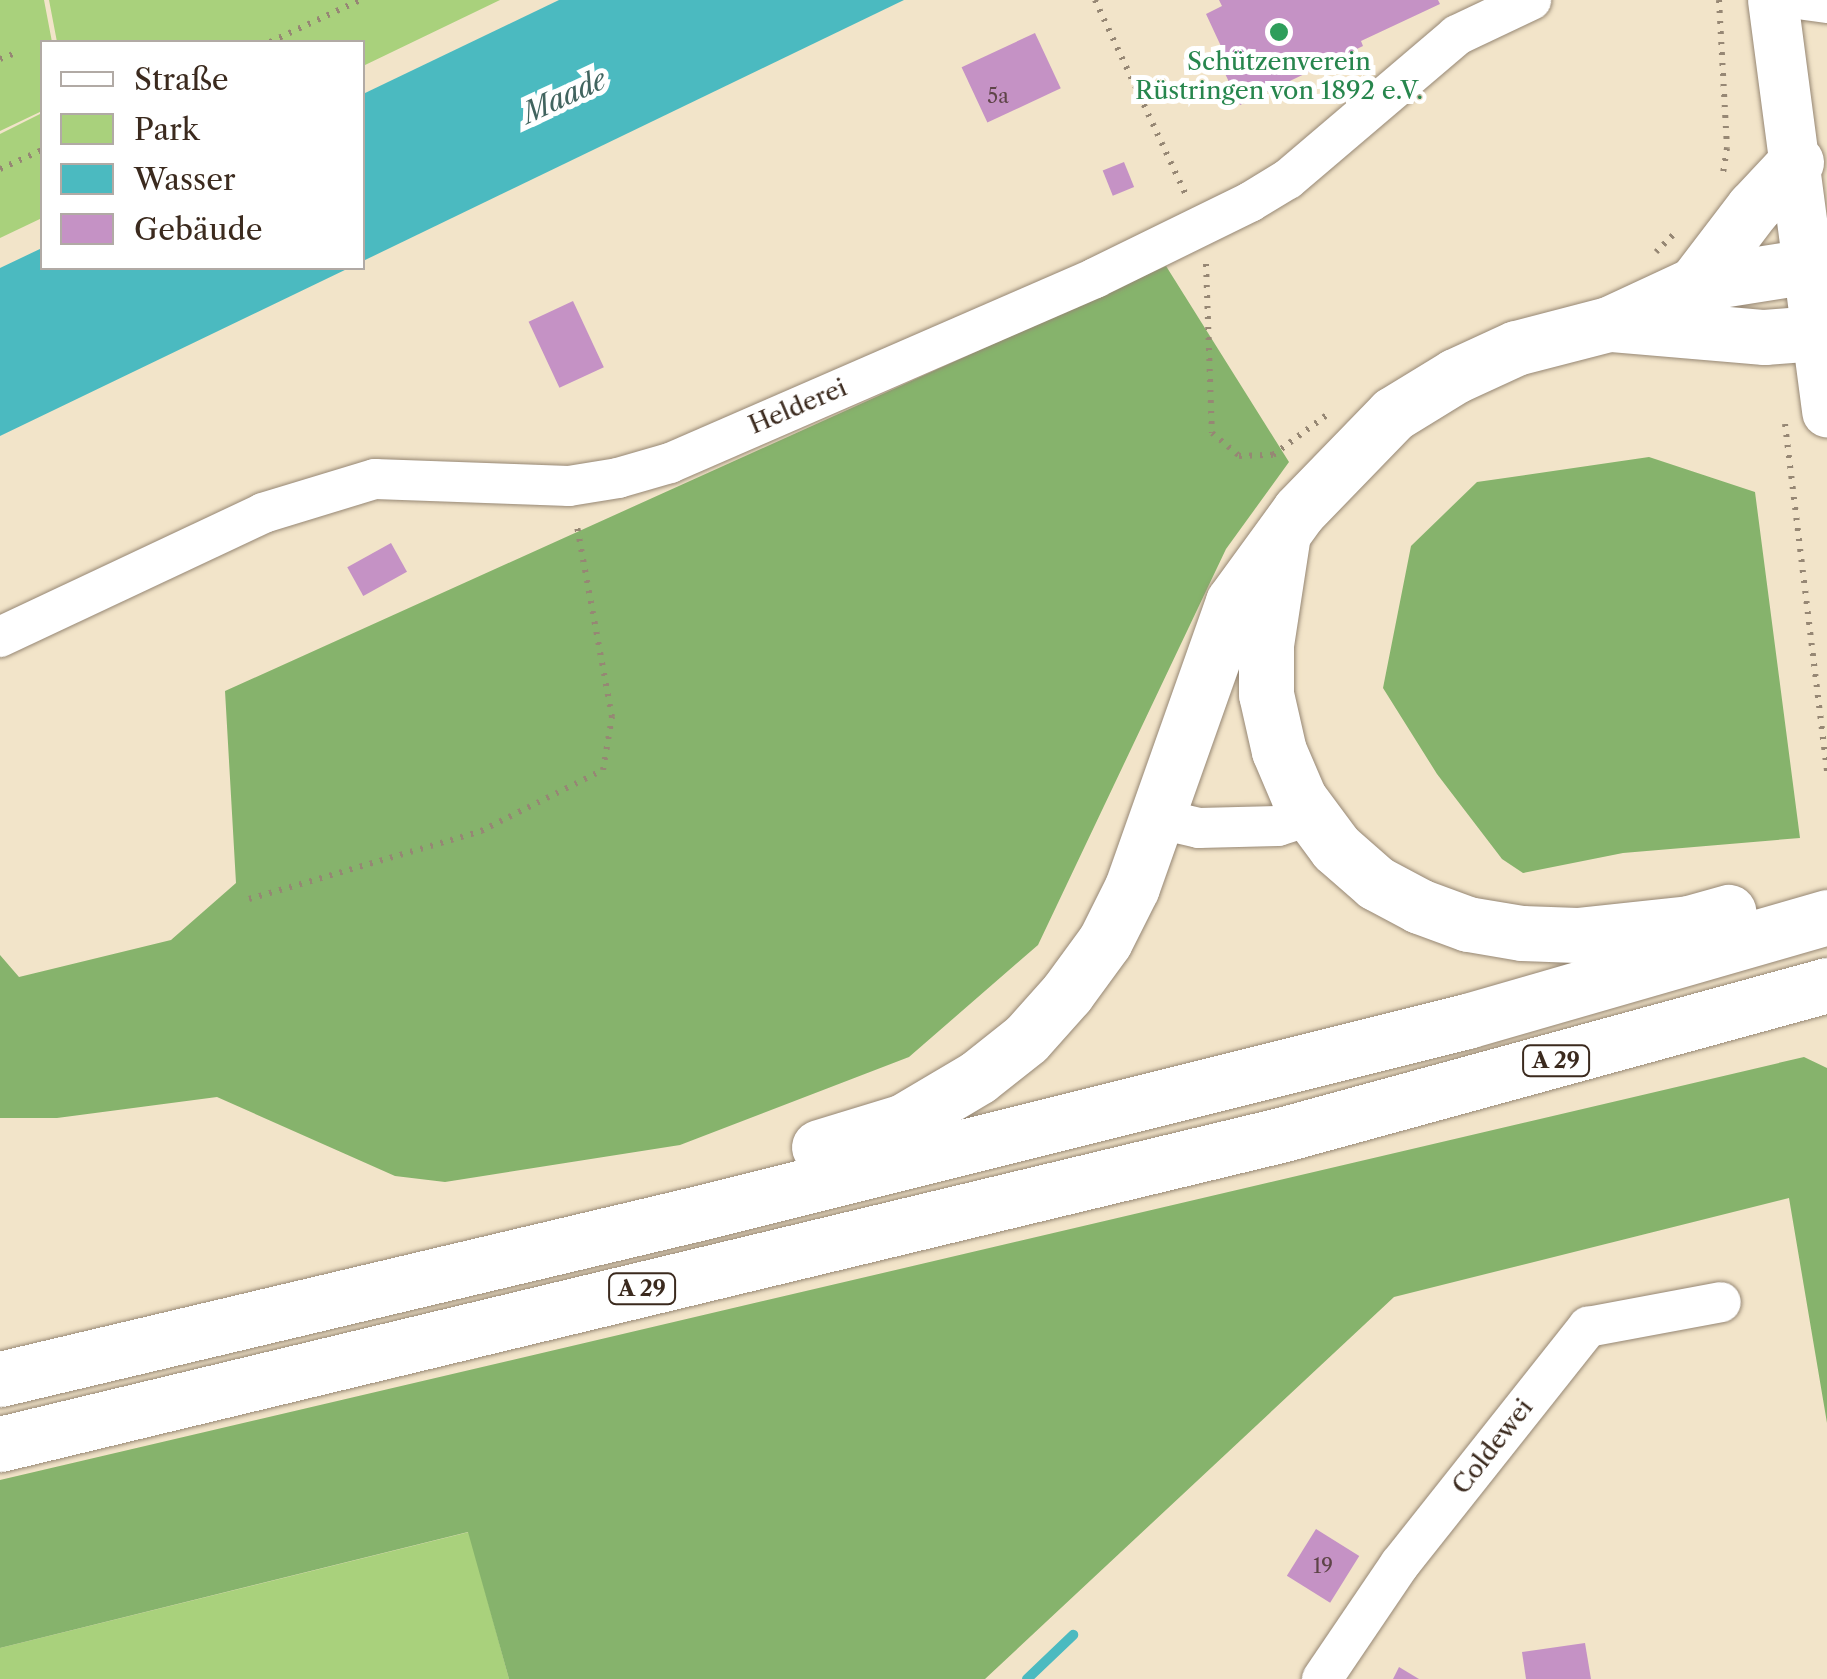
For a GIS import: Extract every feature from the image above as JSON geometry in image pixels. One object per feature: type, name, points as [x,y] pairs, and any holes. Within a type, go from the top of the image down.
[{"type":"highway","points":[[1695,284],[1754,208],[1796,162]]},
{"type":"highway","points":[[696,1214],[747,1170],[904,1121],[978,1077],[1026,1039],[1068,993],[1104,941],[1132,887],[1233,602],[1338,466],[1393,414],[1455,376],[1516,348],[1609,324],[1695,284],[1809,266]]},
{"type":"highway","points":[[1609,324],[1764,338],[1817,333]]},
{"type":"highway","points":[[1283,534],[1266,644],[1266,694],[1278,752],[1312,815],[1336,848],[1376,882],[1419,906],[1468,924],[1522,934],[1577,934],[1689,923],[1827,885]]},
{"type":"highway","name":"A 29","points":[[0,1380],[696,1214],[1467,1021],[1827,917]]},
{"type":"highway","name":"A 29","points":[[0,1444],[1284,1134],[1827,985]]},
{"type":"main road","points":[[1773,0],[1817,333],[1806,412]]},
{"type":"street","name":"Helderei","points":[[0,636],[262,513],[374,478],[570,486],[670,463],[1096,278],[1288,179],[1457,35],[1531,0]]},
{"type":"street","points":[[1805,0],[1827,3]]},
{"type":"street","points":[[1156,818],[1199,828],[1278,826],[1312,815]]},
{"type":"street","name":"Coldewei","points":[[1322,1679],[1400,1564],[1588,1326],[1720,1302]]},
{"type":"path","points":[[274,40],[360,0]]},
{"type":"path","points":[[1094,0],[1186,196],[1196,228],[1207,270],[1212,433],[1239,456],[1273,456],[1343,403]]},
{"type":"path","points":[[1719,0],[1727,148],[1718,186],[1754,208]]},
{"type":"path","points":[[0,59],[13,54]]},
{"type":"path","points":[[0,169],[40,151]]},
{"type":"path","points":[[1644,258],[1658,251],[1682,225]]},
{"type":"path","points":[[1806,412],[1827,772]]},
{"type":"path","points":[[249,899],[481,831],[602,770],[612,717],[570,486]]},
{"type":"green space","points":[[0,0],[44,0],[52,40],[40,40],[40,112],[0,131]]},
{"type":"green space","points":[[49,0],[500,0],[365,65],[365,40],[57,40]]},
{"type":"green space","points":[[40,114],[40,219],[0,238],[0,134]]},
{"type":"green space","points":[[1166,266],[1289,462],[1226,549],[1038,945],[909,1057],[680,1145],[445,1182],[395,1176],[217,1097],[57,1118],[0,1118],[0,955],[19,977],[171,940],[236,883],[225,691]]},
{"type":"green space","points":[[1649,457],[1755,492],[1800,838],[1623,853],[1523,873],[1502,859],[1437,774],[1383,688],[1411,546],[1477,482]]},
{"type":"green space","points":[[1804,1057],[1827,1068],[1827,1423],[1789,1198],[1394,1297],[985,1679],[509,1679],[468,1532],[0,1648],[0,1480]]},
{"type":"green space","points":[[469,1532],[509,1679],[0,1679],[0,1648]]},
{"type":"water","name":"Maade","points":[[559,0],[904,0],[365,260],[365,93]]},
{"type":"water","points":[[40,249],[40,270],[345,270],[0,436],[0,268]]},
{"type":"building","points":[[1219,0],[1438,0],[1440,4],[1240,105],[1219,61],[1226,57],[1206,14],[1222,6]]},
{"type":"building","points":[[1035,33],[1061,88],[987,123],[962,67]]},
{"type":"building","points":[[1124,162],[1134,187],[1113,196],[1103,171]]},
{"type":"building","points":[[573,301],[604,367],[559,388],[529,322]]},
{"type":"building","points":[[391,543],[407,572],[363,596],[347,567]]},
{"type":"building","points":[[1316,1529],[1359,1556],[1330,1603],[1287,1576]]},
{"type":"building","points":[[1585,1643],[1591,1679],[1526,1679],[1522,1652]]},
{"type":"building","points":[[1399,1667],[1419,1679],[1393,1679]]},
{"type":"waterway","points":[[1027,1679],[1073,1635]]},
{"type":"place","name":"Schützenverein Rüstringen von 1892 e.V.","points":[[1279,32]]}]
